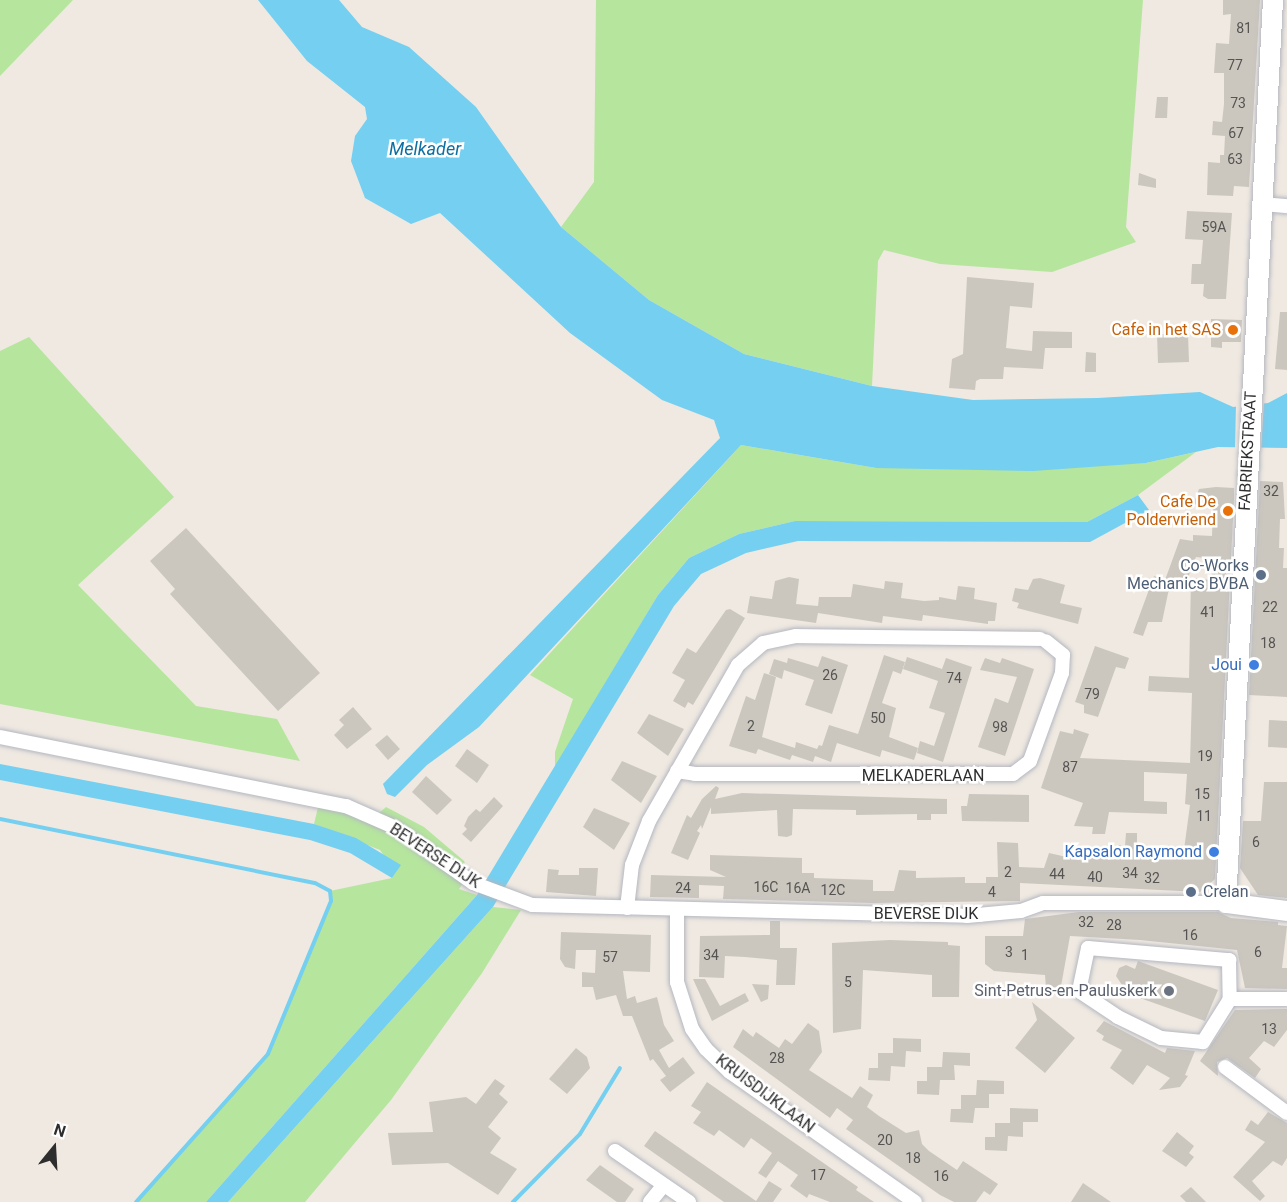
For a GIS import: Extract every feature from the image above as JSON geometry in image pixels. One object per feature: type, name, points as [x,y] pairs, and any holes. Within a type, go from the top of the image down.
[{"type":"main road","name":"FABRIEKSTRAAT","points":[[1226,903],[1273,0]]},
{"type":"main road","points":[[1226,903],[1287,911]]},
{"type":"street","points":[[1262,204],[1287,206]]},
{"type":"street","name":"MELKADERLAAN","points":[[627,908],[638,843],[677,771],[738,665],[763,643],[796,636],[1043,640],[1063,655],[1062,673],[1030,761],[1013,774],[695,774],[677,771]]},
{"type":"street","name":"BEVERSE DIJK","points":[[0,738],[346,806],[394,827],[473,883],[507,898],[556,907],[967,916],[1021,911],[1042,903],[1226,903]]},
{"type":"street","name":"KRUISDIJKLAAN","points":[[677,910],[677,982],[692,1029],[706,1049],[730,1072],[915,1202]]},
{"type":"street","points":[[1089,948],[1229,960],[1230,999],[1203,1042],[1161,1038],[1118,1017],[1081,994],[1078,987],[1089,948]]},
{"type":"street","points":[[1230,999],[1287,999]]},
{"type":"street","points":[[1225,1067],[1287,1113]]},
{"type":"street","points":[[615,1150],[688,1202]]},
{"type":"street","points":[[650,1202],[664,1185]]},
{"type":"green space","points":[[0,0],[73,0],[0,76]]},
{"type":"green space","points":[[596,0],[1143,0],[1126,227],[1136,242],[1052,272],[940,264],[884,250],[878,261],[872,386],[744,354],[649,300],[561,227],[594,182]]},
{"type":"green space","points":[[29,337],[174,497],[78,585],[196,706],[277,719],[300,761],[0,704],[0,351]]},
{"type":"green space","points":[[741,445],[876,468],[1146,463],[1196,452],[1138,495],[1087,522],[795,521],[739,534],[689,558],[658,595],[555,768],[555,752],[573,699],[530,675]]},
{"type":"green space","points":[[319,803],[371,820],[386,807],[424,827],[464,861],[469,874],[459,889],[477,895],[206,1202],[136,1202],[268,1054],[331,901],[330,891],[392,878],[396,872],[380,850],[314,824]]},
{"type":"green space","points":[[493,907],[521,910],[482,973],[391,1100],[305,1202],[228,1202]]},
{"type":"water","name":"Melkader","points":[[258,0],[339,0],[362,27],[409,47],[476,107],[561,227],[649,300],[744,354],[872,386],[973,400],[1098,398],[1200,392],[1233,407],[1268,403],[1287,393],[1287,448],[1218,447],[1146,463],[1033,471],[876,468],[741,445],[479,727],[427,765],[395,797],[387,794],[383,784],[720,438],[714,420],[662,400],[570,333],[440,213],[411,224],[365,198],[351,161],[355,136],[367,119],[365,107],[307,61]]},
{"type":"water","points":[[1138,495],[1149,510],[1090,542],[798,541],[746,553],[701,574],[674,606],[493,907],[228,1202],[206,1202],[477,895],[658,595],[689,558],[739,534],[795,521],[1087,522]]},
{"type":"water","points":[[0,764],[314,824],[356,838],[401,865],[392,878],[350,853],[310,840],[0,780]]},
{"type":"pier","points":[[1264,401],[1261,451],[1235,450],[1236,404]]},
{"type":"building","points":[[1223,0],[1260,0],[1249,187],[1234,186],[1233,196],[1207,195],[1208,162],[1220,163],[1220,155],[1224,155],[1225,136],[1212,135],[1213,121],[1222,122],[1224,104],[1224,73],[1214,73],[1216,43],[1229,44],[1231,14],[1223,15]]},
{"type":"building","points":[[1157,97],[1168,97],[1167,118],[1155,118]]},
{"type":"building","points":[[1139,173],[1156,179],[1156,188],[1138,185]]},
{"type":"building","points":[[1187,211],[1232,213],[1226,299],[1208,299],[1203,296],[1204,284],[1191,284],[1192,264],[1201,264],[1203,240],[1185,239]]},
{"type":"building","points":[[967,277],[1034,283],[1032,308],[1010,306],[1006,348],[1032,351],[1033,331],[1072,332],[1072,348],[1045,348],[1043,369],[1004,367],[1003,379],[980,379],[976,381],[975,390],[949,388],[952,359],[963,354]]},
{"type":"building","points":[[1280,312],[1287,312],[1287,370],[1275,369]]},
{"type":"building","points":[[1211,319],[1242,320],[1241,342],[1222,342],[1222,348],[1211,347]]},
{"type":"building","points":[[1157,334],[1188,334],[1189,362],[1158,363]]},
{"type":"building","points":[[1086,352],[1096,353],[1096,372],[1085,372]]},
{"type":"building","points":[[1260,481],[1283,482],[1285,519],[1280,519],[1279,548],[1284,548],[1283,568],[1287,568],[1287,697],[1249,695]]},
{"type":"building","points":[[1234,488],[1234,499],[1215,879],[1200,892],[1020,883],[1020,901],[872,903],[723,899],[724,886],[699,885],[699,898],[650,897],[651,875],[726,877],[710,870],[710,855],[802,858],[802,873],[814,873],[814,878],[873,880],[873,891],[894,891],[899,870],[916,871],[916,878],[965,877],[965,883],[986,883],[986,877],[998,877],[997,842],[1018,843],[1019,867],[1044,868],[1049,853],[1084,861],[1086,854],[1119,857],[1119,845],[1125,846],[1126,833],[1137,833],[1137,851],[1145,852],[1145,855],[1183,857],[1190,805],[1185,804],[1187,774],[1144,772],[1144,801],[1167,802],[1167,814],[1109,812],[1105,834],[1092,834],[1093,827],[1074,826],[1083,803],[1041,788],[1060,731],[1073,734],[1074,729],[1089,734],[1080,758],[1190,763],[1192,693],[1148,691],[1149,676],[1189,678],[1191,578],[1211,580],[1213,559],[1196,557],[1185,585],[1170,584],[1162,622],[1148,622],[1143,636],[1133,633],[1154,576],[1165,580],[1180,539],[1193,541],[1193,535],[1212,536],[1213,506],[1193,505],[1199,489]]},
{"type":"building","points":[[186,528],[320,673],[278,711],[170,594],[175,589],[150,561]]},
{"type":"building","points":[[789,577],[799,579],[796,604],[818,606],[819,597],[851,597],[853,584],[884,589],[885,581],[903,583],[901,598],[924,601],[939,600],[939,597],[956,600],[958,586],[975,588],[974,599],[997,603],[995,621],[988,621],[988,624],[923,615],[922,621],[883,616],[882,623],[818,613],[816,623],[747,613],[750,596],[772,599],[775,581]]},
{"type":"building","points":[[1040,578],[1065,585],[1060,603],[1082,608],[1078,624],[1017,608],[1019,603],[1012,601],[1015,588],[1028,590],[1033,579]]},
{"type":"building","points":[[730,609],[745,618],[693,705],[688,702],[685,708],[673,701],[685,680],[672,673],[687,648],[696,653],[726,610]]},
{"type":"building","points":[[1095,646],[1129,658],[1125,669],[1116,667],[1098,717],[1084,713],[1084,705],[1075,702]]},
{"type":"building","points":[[884,655],[905,662],[901,674],[893,671],[882,703],[896,708],[889,737],[918,748],[914,760],[882,750],[880,757],[837,743],[831,762],[815,756],[813,762],[792,755],[790,760],[758,749],[756,754],[729,746],[746,696],[755,700],[764,673],[776,677],[762,737],[795,748],[796,742],[817,749],[819,745],[822,746],[829,725],[858,734]]},
{"type":"building","points":[[822,656],[848,665],[832,714],[805,705],[814,680],[784,670],[782,679],[769,674],[774,659],[787,663],[788,658],[818,667]]},
{"type":"building","points":[[907,657],[942,669],[946,658],[972,667],[943,762],[917,753],[920,741],[934,746],[945,713],[929,708],[938,681],[903,669]]},
{"type":"building","points":[[985,658],[1000,663],[1002,658],[1034,669],[1005,756],[978,747],[995,698],[1008,703],[1017,677],[980,670]]},
{"type":"building","points":[[353,707],[372,729],[347,749],[334,735],[344,725],[339,720]]},
{"type":"building","points":[[649,714],[684,729],[668,756],[637,733]]},
{"type":"building","points":[[1269,720],[1287,721],[1287,748],[1268,747]]},
{"type":"building","points":[[387,735],[400,749],[388,760],[375,745]]},
{"type":"building","points":[[467,749],[489,765],[477,783],[455,766]]},
{"type":"building","points":[[622,761],[657,776],[641,803],[611,780]]},
{"type":"building","points":[[426,776],[452,800],[437,815],[412,792]]},
{"type":"building","points":[[1264,782],[1287,782],[1287,898],[1258,895],[1240,868],[1243,821],[1261,821]]},
{"type":"building","points":[[716,786],[719,788],[715,799],[742,793],[947,799],[947,814],[931,814],[931,820],[917,820],[917,814],[856,815],[856,810],[793,809],[792,835],[787,837],[778,836],[777,810],[711,814],[711,807],[702,829],[701,825],[697,831],[700,833],[688,860],[671,853],[687,815],[691,818],[702,799]]},
{"type":"building","points":[[969,794],[1029,795],[1029,822],[962,821],[961,806],[967,806]]},
{"type":"building","points":[[494,797],[503,806],[471,842],[462,834],[467,829],[464,826],[468,817],[476,809],[480,812]]},
{"type":"building","points":[[594,808],[630,823],[614,850],[583,827]]},
{"type":"building","points":[[579,868],[598,868],[596,896],[546,892],[548,869],[559,870],[558,875],[579,875]]},
{"type":"building","points":[[1079,912],[1218,912],[1231,918],[1278,922],[1278,925],[1287,926],[1282,968],[1287,968],[1287,989],[1245,988],[1237,950],[1140,940],[1070,936],[1060,992],[1046,989],[1045,975],[994,971],[985,964],[985,936],[1023,936],[1025,919]]},
{"type":"building","points":[[770,921],[780,921],[780,948],[797,948],[795,985],[776,985],[777,960],[745,957],[725,956],[724,978],[699,977],[700,936],[770,935]]},
{"type":"building","points":[[561,932],[651,935],[650,972],[623,971],[627,999],[635,996],[637,1003],[657,997],[664,1025],[674,1041],[659,1050],[669,1068],[683,1057],[695,1073],[670,1092],[660,1080],[666,1076],[653,1059],[650,1061],[632,1016],[623,1016],[616,995],[596,1000],[593,987],[582,987],[582,972],[595,973],[596,950],[576,950],[575,969],[565,967],[560,959]]},
{"type":"building","points":[[890,940],[948,942],[948,945],[960,946],[959,997],[932,997],[932,975],[863,970],[861,1029],[833,1033],[832,943]]},
{"type":"building","name":"Sint-Petrus-en-Pauluskerk","points":[[1138,961],[1218,990],[1205,1021],[1120,991],[1122,985],[1116,976],[1119,968],[1126,965],[1135,969]]},
{"type":"building","points":[[693,979],[705,979],[720,1006],[745,993],[749,1001],[712,1021]]},
{"type":"building","points":[[752,984],[769,985],[768,999],[761,1002]]},
{"type":"building","points":[[1032,1002],[1075,1038],[1045,1073],[1015,1048],[1037,1020]]},
{"type":"building","points":[[1287,1009],[1287,1030],[1274,1047],[1264,1041],[1249,1058],[1261,1069],[1255,1078],[1227,1058],[1217,1062],[1218,1076],[1200,1061],[1235,1010]]},
{"type":"building","points":[[1104,1021],[1165,1053],[1167,1048],[1195,1051],[1185,1075],[1188,1076],[1180,1087],[1159,1090],[1170,1078],[1147,1065],[1133,1085],[1110,1068],[1122,1050],[1102,1040],[1104,1036],[1096,1031]]},
{"type":"building","points":[[808,1023],[819,1031],[822,1052],[809,1070],[852,1098],[860,1086],[873,1095],[867,1107],[879,1116],[906,1133],[919,1130],[922,1144],[957,1170],[963,1161],[998,1184],[990,1195],[984,1191],[976,1202],[954,1202],[940,1195],[846,1129],[853,1120],[837,1108],[830,1118],[733,1047],[743,1029],[753,1037],[756,1032],[779,1048],[785,1039],[792,1044]]},
{"type":"building","points":[[893,1038],[921,1039],[921,1052],[906,1051],[905,1067],[891,1066],[890,1081],[868,1080],[869,1068],[878,1068],[878,1053],[893,1053]]},
{"type":"building","points":[[576,1048],[587,1057],[590,1068],[567,1094],[549,1079]]},
{"type":"building","points":[[943,1052],[970,1053],[970,1066],[954,1065],[955,1080],[940,1080],[939,1095],[917,1094],[917,1081],[927,1081],[927,1067],[942,1067]]},
{"type":"building","points":[[495,1079],[505,1086],[499,1094],[508,1102],[488,1127],[501,1138],[490,1153],[517,1169],[498,1195],[448,1163],[392,1165],[388,1133],[433,1132],[429,1102],[466,1097],[476,1104]]},
{"type":"building","points":[[977,1080],[1004,1081],[1004,1094],[989,1094],[989,1108],[975,1108],[973,1123],[950,1122],[951,1109],[961,1109],[961,1095],[976,1095]]},
{"type":"building","points":[[707,1082],[858,1187],[856,1190],[874,1202],[830,1202],[809,1194],[807,1198],[790,1186],[798,1175],[778,1161],[766,1178],[758,1173],[772,1153],[751,1138],[744,1148],[719,1130],[714,1136],[693,1123],[701,1112],[691,1106]]},
{"type":"building","points":[[1010,1108],[1038,1109],[1038,1122],[1023,1122],[1023,1137],[1008,1136],[1007,1151],[985,1150],[985,1137],[995,1137],[995,1123],[1010,1123]]},
{"type":"building","points":[[1268,1112],[1287,1123],[1287,1158],[1282,1166],[1273,1161],[1252,1181],[1265,1196],[1260,1201],[1233,1177],[1265,1142],[1245,1130],[1251,1120],[1258,1125]]},
{"type":"building","points":[[655,1131],[756,1201],[769,1181],[782,1189],[773,1202],[724,1202],[644,1146]]},
{"type":"building","points":[[1177,1132],[1194,1146],[1189,1153],[1194,1157],[1186,1167],[1162,1151]]},
{"type":"building","points":[[600,1165],[634,1189],[625,1202],[617,1202],[586,1180]]},
{"type":"building","points":[[1083,1183],[1111,1202],[1071,1202]]},
{"type":"building","points":[[1191,1187],[1206,1202],[1186,1202],[1180,1196]]},
{"type":"waterway","points":[[0,819],[315,883],[330,891],[331,901],[268,1054],[136,1202]]},
{"type":"waterway","points":[[513,1202],[580,1134],[620,1068]]},
{"type":"place","name":"Cafe in het SAS","points":[[1233,330]]},
{"type":"place","name":"Cafe De Poldervriend","points":[[1228,511]]},
{"type":"place","name":"Co-Works Mechanics BVBA","points":[[1261,575]]},
{"type":"place","name":"Joui","points":[[1254,665]]},
{"type":"place","name":"Kapsalon Raymond","points":[[1214,852]]},
{"type":"place","name":"Crelan","points":[[1191,892]]},
{"type":"place","name":"Sint-Petrus-en-Pauluskerk","points":[[1169,991]]}]
